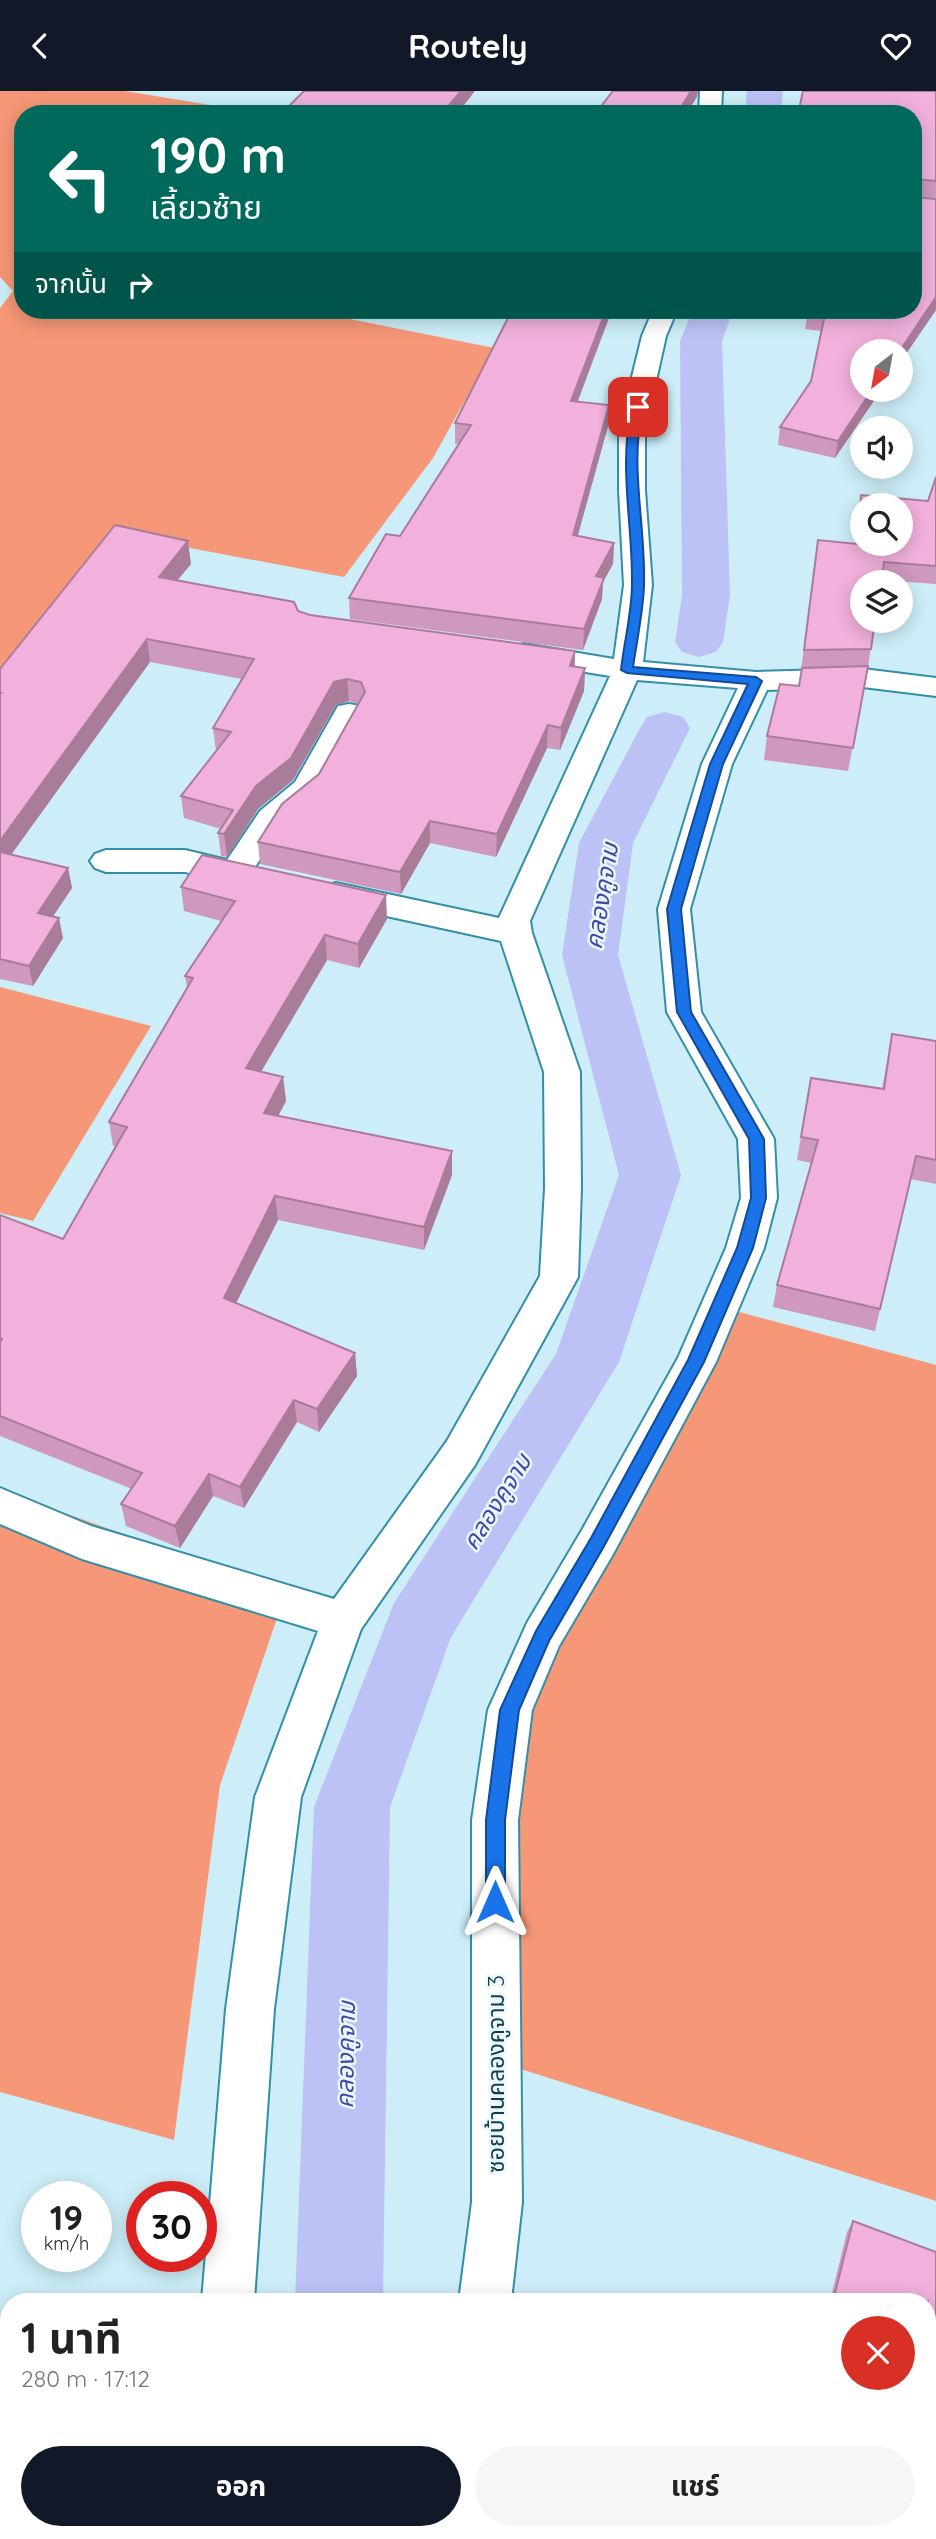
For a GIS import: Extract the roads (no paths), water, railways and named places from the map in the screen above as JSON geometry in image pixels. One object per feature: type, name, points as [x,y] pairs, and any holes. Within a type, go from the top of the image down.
[{"type":"street","points":[[229,2293],[250,2009],[278,1797],[344,1620],[461,1453],[559,1277],[563,1188],[562,1072],[515,933],[514,921],[627,670],[638,585],[632,490],[632,430],[654,336],[662,319]]},
{"type":"street","points":[[501,650],[627,670],[756,681],[863,678],[936,687]]},
{"type":"street","name":"ซอยบ้านคลองคูจาม 3","points":[[486,2293],[497,2202],[495,1820],[510,1710],[542,1636],[597,1543],[695,1362],[745,1248],[759,1198],[756,1139],[684,1012],[674,909],[717,764],[756,681]]},
{"type":"street","points":[[236,872],[271,818],[307,788],[349,713]]},
{"type":"street","points":[[106,861],[185,862],[515,933]]},
{"type":"street","points":[[0,1505],[82,1541],[344,1620]]},
{"type":"waterway","name":"คลองคูจาม","points":[[764,105],[765,91]]},
{"type":"waterway","name":"คลองคูจาม","points":[[699,642],[706,595],[701,341],[710,319]]},
{"type":"waterway","name":"คลองคูจาม","points":[[339,2293],[352,1807],[419,1625],[586,1362],[650,1175],[590,955],[606,843],[665,728]]}]
